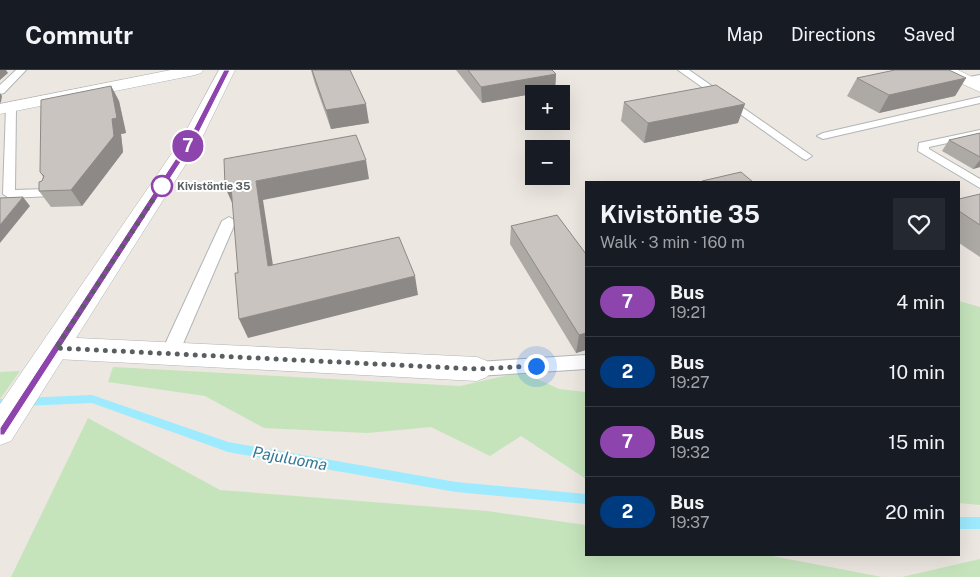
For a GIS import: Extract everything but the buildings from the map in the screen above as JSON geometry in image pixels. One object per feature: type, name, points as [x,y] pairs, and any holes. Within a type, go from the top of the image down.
[{"type":"street","points":[[6,108],[195,70]]},
{"type":"street","points":[[0,431],[191,140],[227,70]]},
{"type":"street","points":[[945,70],[976,82]]},
{"type":"street","points":[[48,360],[170,353],[477,369]]},
{"type":"lane","points":[[0,91],[22,70]]},
{"type":"lane","points":[[683,70],[806,156]]},
{"type":"lane","points":[[823,136],[980,100]]},
{"type":"lane","points":[[6,108],[9,194],[48,193]]},
{"type":"lane","points":[[980,134],[923,145],[924,152],[980,184]]},
{"type":"lane","points":[[170,353],[229,221]]},
{"type":"lane","points":[[477,369],[585,362]]},
{"type":"green space","points":[[960,301],[980,307],[980,505],[960,503]]},
{"type":"green space","points":[[113,367],[460,386],[522,372],[559,389],[585,392],[585,478],[521,436],[490,456],[431,427],[367,433],[264,428],[205,396],[108,382]]},
{"type":"green space","points":[[20,371],[0,399],[0,372]]},
{"type":"green space","points":[[88,418],[220,490],[487,511],[585,525],[585,556],[772,556],[882,577],[11,577]]},
{"type":"green space","points":[[980,559],[980,577],[902,577]]},
{"type":"waterway","name":"Pajuluoma","points":[[0,403],[92,399],[228,447],[456,487],[585,499]]},
{"type":"waterway","name":"Pajuluoma","points":[[960,523],[980,523]]},
{"type":"bus line","name":"7","points":[[0,432],[191,140],[227,70]]},
{"type":"place","name":"Kivistöntie 35","points":[[162,186]]},
{"type":"route","points":[[162,186],[56,348],[477,369],[536,366]]}]
